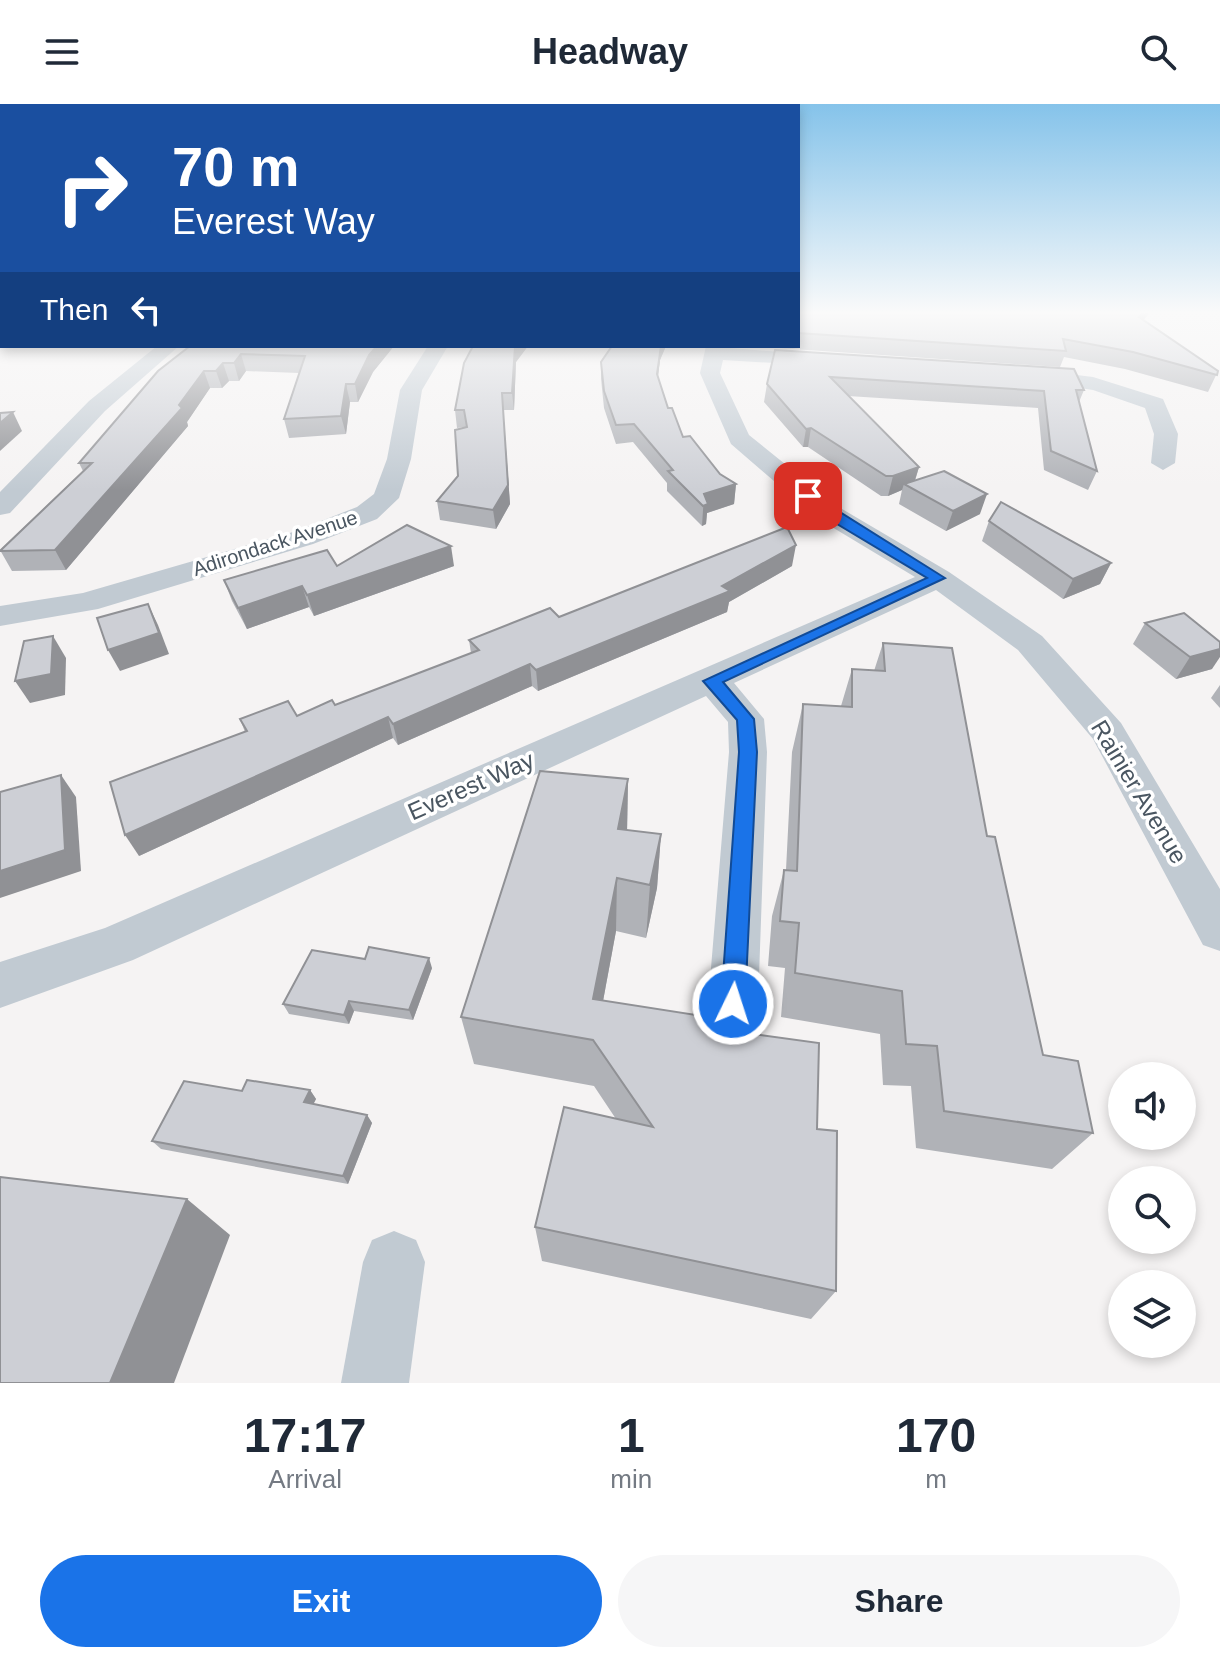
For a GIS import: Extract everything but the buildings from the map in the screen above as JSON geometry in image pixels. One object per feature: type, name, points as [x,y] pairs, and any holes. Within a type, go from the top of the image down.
[{"type":"street","points":[[0,507],[97,406],[139,371]]},
{"type":"street","name":"Adirondack Avenue","points":[[0,616],[87,602],[303,538],[367,513],[386,498],[399,459],[411,390],[423,371]]},
{"type":"street","name":"Rainier Avenue","points":[[710,371],[739,439],[827,512],[938,578],[1030,643],[1108,732],[1220,931]]},
{"type":"street","points":[[1013,374],[1076,378],[1120,388],[1155,404],[1166,434],[1163,463]]},
{"type":"street","name":"Everest Way","points":[[0,985],[116,945],[938,578]]},
{"type":"street","points":[[712,681],[746,719],[748,752],[733,1004]]},
{"type":"street","points":[[375,1383],[394,1262]]},
{"type":"route","points":[[733,1004],[748,752],[746,719],[712,681],[938,578],[827,512],[808,496]]}]
